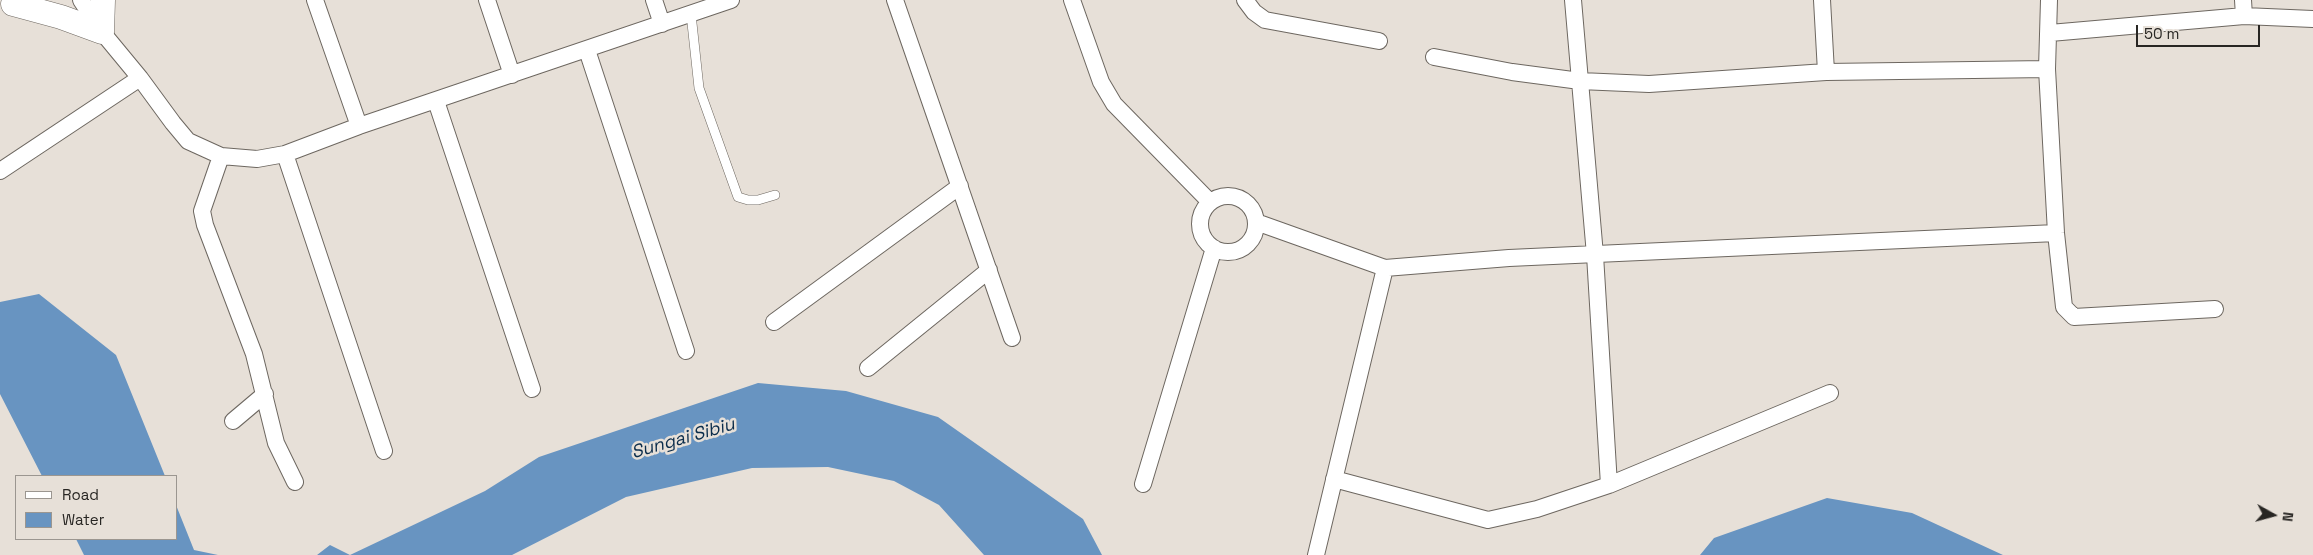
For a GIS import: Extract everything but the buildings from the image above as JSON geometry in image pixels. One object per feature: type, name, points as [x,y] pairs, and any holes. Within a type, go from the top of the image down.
[{"type":"street","points":[[81,0],[102,32],[188,141],[222,156],[256,159],[285,154],[359,126],[731,0]]},
{"type":"street","points":[[102,32],[103,0]]},
{"type":"street","points":[[315,0],[359,126]]},
{"type":"street","points":[[487,0],[512,75]]},
{"type":"street","points":[[654,0],[662,24]]},
{"type":"street","points":[[895,0],[1012,338]]},
{"type":"street","points":[[1072,0],[1101,82],[1114,104],[1210,202]]},
{"type":"street","points":[[1245,0],[1254,12],[1265,20],[1379,41]]},
{"type":"street","points":[[1573,0],[1595,255],[1609,486]]},
{"type":"street","points":[[1822,0],[1826,72]]},
{"type":"street","points":[[2049,0],[2048,68],[2056,233],[2064,307],[2074,317],[2214,309]]},
{"type":"street","points":[[11,5],[61,17],[102,32]]},
{"type":"street","points":[[2050,33],[2243,8],[2313,19]]},
{"type":"street","points":[[588,50],[686,351]]},
{"type":"street","points":[[1434,57],[1512,72],[1580,81],[1649,84],[1826,72],[2048,68]]},
{"type":"street","points":[[0,171],[140,78]]},
{"type":"street","points":[[436,101],[532,389]]},
{"type":"street","points":[[285,154],[384,451]]},
{"type":"street","points":[[222,156],[202,211],[203,218],[254,354],[276,442],[295,482]]},
{"type":"street","points":[[774,322],[960,186]]},
{"type":"street","points":[[1221,196],[1239,198],[1249,205],[1256,222],[1253,237],[1242,248],[1228,252],[1214,248],[1203,236],[1200,226],[1203,210],[1210,202],[1221,196]]},
{"type":"street","points":[[1256,222],[1385,268],[1509,258],[2056,233]]},
{"type":"street","points":[[1143,484],[1214,248]]},
{"type":"street","points":[[1316,555],[1385,268]]},
{"type":"street","points":[[868,368],[990,270]]},
{"type":"street","points":[[1334,480],[1488,520],[1537,509],[1609,486],[1830,393]]},
{"type":"street","points":[[233,421],[265,394]]},
{"type":"lane","points":[[691,14],[699,88],[738,197],[758,200],[775,195]]},
{"type":"water","points":[[39,294],[116,355],[165,475],[41,475],[0,394],[0,302]]},
{"type":"water","name":"Sungai Sibiu","points":[[758,383],[846,391],[938,417],[1083,519],[1102,555],[984,555],[939,505],[894,481],[828,467],[752,468],[626,497],[512,555],[350,555],[485,491],[539,457]]},
{"type":"water","points":[[1827,498],[1912,513],[2003,555],[1700,555],[1714,538]]},
{"type":"water","points":[[178,510],[194,550],[218,555],[84,555],[76,540],[178,540]]},
{"type":"water","points":[[330,545],[350,555],[317,555]]}]
